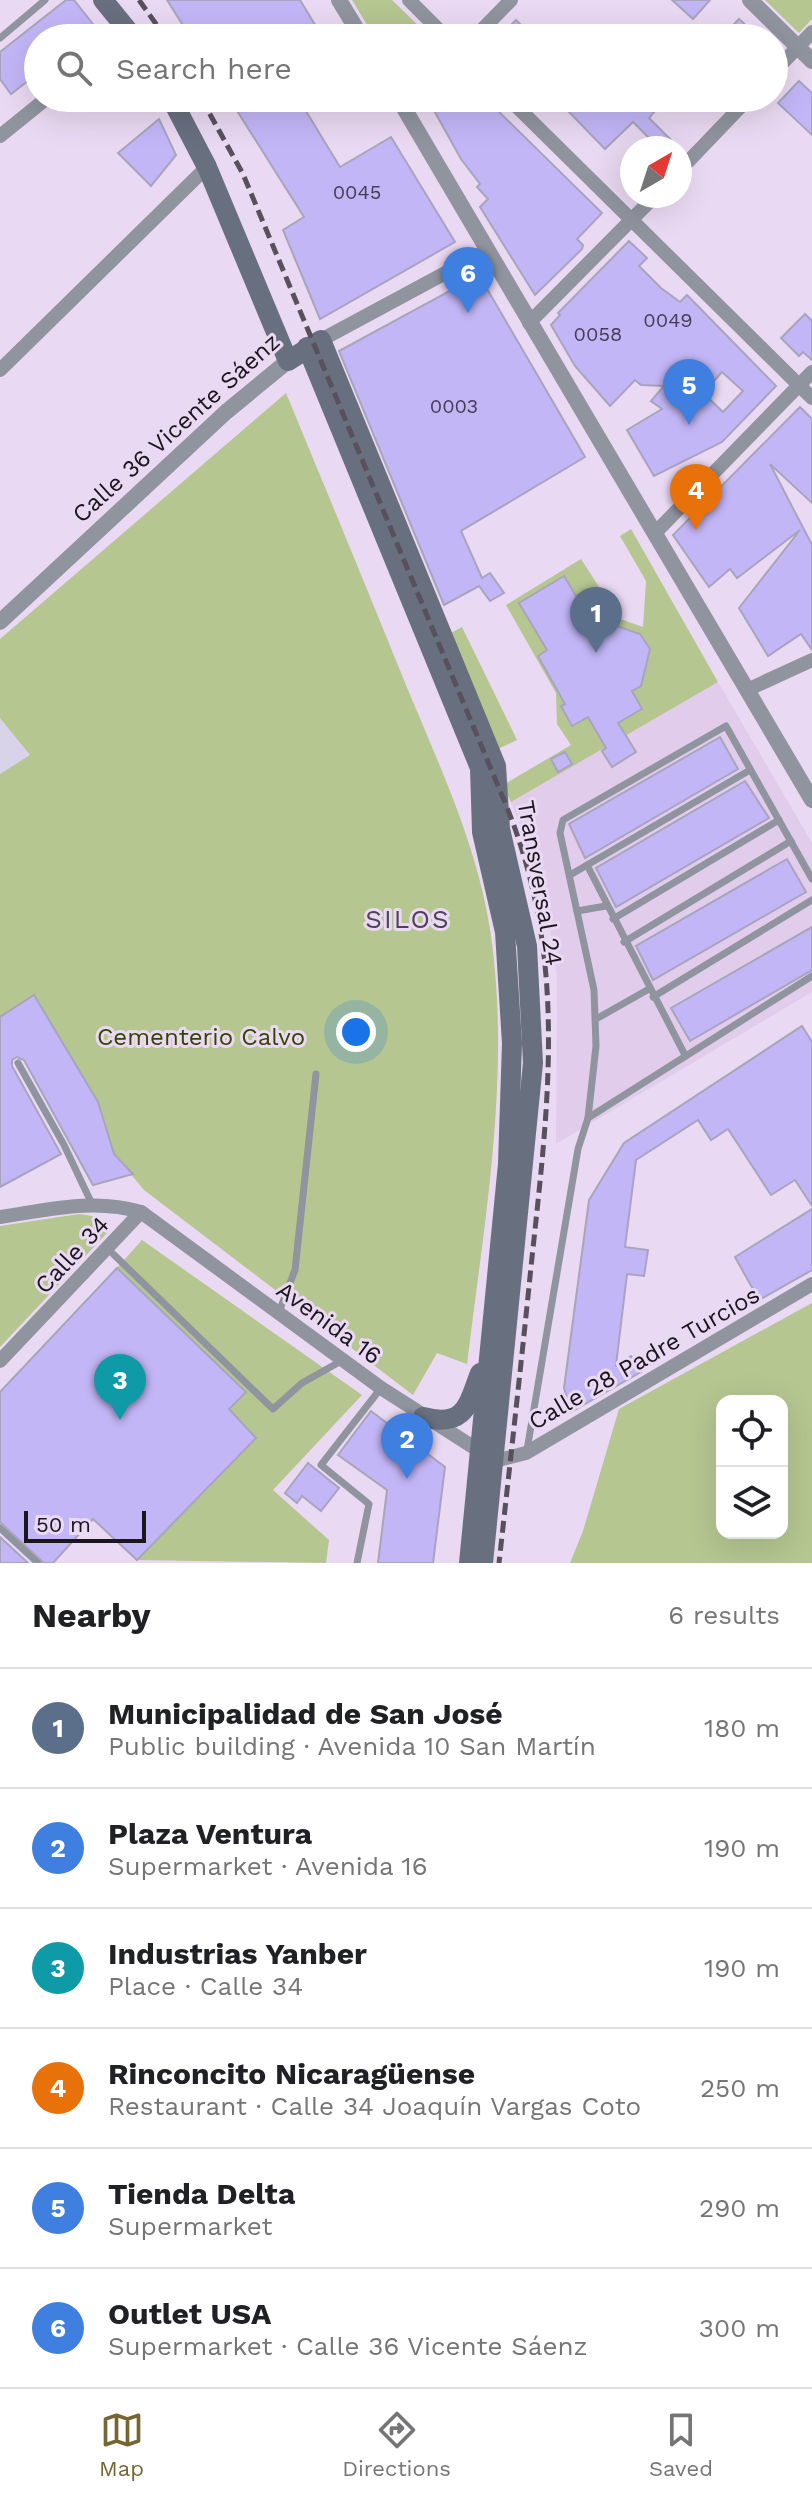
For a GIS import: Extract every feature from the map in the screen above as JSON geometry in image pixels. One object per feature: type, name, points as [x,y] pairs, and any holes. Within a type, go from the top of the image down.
[{"type":"main road","points":[[103,0],[120,24]]},
{"type":"main road","points":[[178,112],[207,167],[288,361]]},
{"type":"main road","name":"Calle 36 Vicente Sáenz","points":[[288,361],[314,343]]},
{"type":"main road","name":"Transversal 24","points":[[314,343],[496,766],[500,829],[524,918],[534,1020],[488,1458],[469,1563]]},
{"type":"main road","name":"Transversal 24","points":[[483,1563],[490,1347],[517,1165]]},
{"type":"main road","points":[[423,1417],[449,1421],[464,1410],[490,1347]]},
{"type":"street","points":[[339,0],[354,24]]},
{"type":"street","points":[[409,0],[433,24]]},
{"type":"street","points":[[488,24],[511,0]]},
{"type":"street","points":[[750,0],[775,24]]},
{"type":"street","points":[[788,57],[812,32]]},
{"type":"street","points":[[788,37],[812,61]]},
{"type":"street","points":[[0,136],[30,112]]},
{"type":"street","points":[[412,112],[529,323],[812,800]]},
{"type":"street","points":[[522,112],[812,398]]},
{"type":"street","points":[[692,157],[736,112]]},
{"type":"street","points":[[0,370],[207,167]]},
{"type":"street","points":[[529,323],[643,208]]},
{"type":"street","name":"Calle 36 Vicente Sáenz","points":[[314,343],[488,250]]},
{"type":"street","name":"Calle 36 Vicente Sáenz","points":[[0,622],[226,412],[288,361]]},
{"type":"street","points":[[655,533],[812,372]]},
{"type":"street","points":[[747,690],[812,660]]},
{"type":"street","points":[[0,1217],[92,1204],[118,1205],[141,1212]]},
{"type":"street","name":"Avenida 16","points":[[141,1212],[381,1388],[488,1458]]},
{"type":"street","name":"Calle 34","points":[[0,1361],[141,1212]]},
{"type":"street","name":"Calle 28 Padre Turcios","points":[[488,1458],[526,1453],[812,1284]]},
{"type":"lane","points":[[0,38],[45,0]]},
{"type":"lane","points":[[526,1453],[578,1149],[588,1118],[596,1019],[560,826],[569,816],[726,726],[812,879]]},
{"type":"lane","points":[[570,875],[750,770]]},
{"type":"lane","points":[[613,919],[779,820]]},
{"type":"lane","points":[[624,942],[791,841]]},
{"type":"lane","points":[[587,865],[624,942],[685,1055]]},
{"type":"lane","points":[[596,1019],[651,993],[812,900]]},
{"type":"lane","points":[[577,911],[606,906]]},
{"type":"lane","points":[[588,1118],[812,976]]},
{"type":"lane","points":[[18,1063],[64,1145],[92,1204]]},
{"type":"lane","points":[[278,1313],[295,1270],[316,1074]]},
{"type":"lane","points":[[108,1249],[273,1409],[302,1383],[343,1360]]},
{"type":"lane","points":[[357,1563],[369,1504],[321,1465],[381,1388]]},
{"type":"lane","points":[[0,1528],[38,1563]]},
{"type":"shaded area","points":[[718,682],[812,843],[812,992],[556,1144],[557,976],[543,886],[511,802]]},
{"type":"shaded area","points":[[0,718],[31,755],[0,774]]},
{"type":"green space","points":[[352,0],[392,0],[417,24],[367,24]]},
{"type":"green space","points":[[765,0],[812,0],[812,19],[799,33]]},
{"type":"green space","name":"Cementerio Calvo","points":[[286,393],[457,810],[478,872],[491,936],[496,989],[497,1096],[467,1364],[437,1353],[413,1395],[144,1190],[114,1154],[98,1102],[34,995],[0,1017],[0,774],[30,755],[0,718],[0,639]]},
{"type":"green space","points":[[631,529],[718,682],[511,802],[503,785],[571,745],[557,724],[556,693],[506,605],[581,559],[603,593],[600,612],[643,627],[646,581],[620,536]],"holes":[[[564,576],[595,628],[640,634],[650,649],[641,686],[632,691],[642,709],[598,734],[570,688],[559,694],[551,679],[561,673],[556,665],[546,671],[538,657],[547,650],[519,603]]]},
{"type":"green space","points":[[462,627],[517,740],[494,751],[447,635]]},
{"type":"green space","points":[[79,1214],[99,1217],[108,1232],[0,1347],[0,1226]]},
{"type":"green space","points":[[142,1240],[362,1395],[273,1490],[329,1540],[326,1563],[137,1560],[256,1438],[229,1409],[246,1391],[117,1268]]},
{"type":"green space","points":[[812,1303],[812,1563],[570,1563],[583,1531],[619,1409]]},
{"type":"building","points":[[66,0],[74,0],[93,24],[36,24]]},
{"type":"building","points":[[167,0],[300,0],[315,24],[182,24]]},
{"type":"building","points":[[672,0],[710,0],[693,19]]},
{"type":"building","points":[[24,33],[24,84],[11,94],[0,79],[0,52]]},
{"type":"building","points":[[799,81],[812,93],[812,135],[788,112],[788,93]]},
{"type":"building","points":[[238,112],[307,112],[340,167],[391,137],[455,242],[320,319],[283,230],[304,217]]},
{"type":"building","points":[[435,112],[499,112],[602,213],[577,239],[583,245],[582,249],[535,295],[480,207],[488,199],[477,187],[480,184],[461,159]]},
{"type":"building","points":[[569,112],[654,112],[649,118],[667,136],[647,136],[633,122],[605,149]]},
{"type":"building","points":[[159,119],[176,155],[151,186],[118,153]]},
{"type":"building","points":[[629,241],[647,258],[639,266],[661,288],[680,302],[687,295],[776,386],[722,442],[654,476],[627,430],[662,409],[651,401],[664,386],[641,385],[635,380],[610,406],[575,366],[551,325],[560,315],[558,313]],"holes":[[[722,372],[743,391],[723,412],[703,393]]]},
{"type":"building","points":[[479,275],[585,457],[461,531],[482,578],[490,573],[504,593],[490,601],[479,586],[444,605],[339,351]]},
{"type":"building","points":[[805,314],[812,321],[812,360],[803,352],[799,356],[781,338]]},
{"type":"building","points":[[800,407],[812,419],[812,503],[770,464],[812,545],[812,650],[801,634],[768,656],[739,608],[800,530],[737,578],[730,569],[709,587],[673,535]]},
{"type":"building","points":[[564,576],[595,628],[605,622],[640,634],[650,649],[641,686],[632,691],[642,709],[618,723],[636,752],[612,767],[602,751],[606,748],[588,717],[572,726],[561,706],[565,704],[538,656],[547,650],[519,603]]},
{"type":"building","points":[[720,737],[738,769],[585,858],[569,824]]},
{"type":"building","points":[[565,752],[572,764],[558,772],[551,759]]},
{"type":"building","points":[[745,781],[769,818],[616,907],[596,868]]},
{"type":"building","points":[[787,859],[806,892],[653,980],[636,946]]},
{"type":"building","points":[[812,927],[812,970],[690,1041],[671,1008]]},
{"type":"building","points":[[34,995],[98,1102],[114,1154],[133,1174],[93,1185],[24,1060],[17,1057],[12,1060],[12,1066],[61,1154],[0,1187],[0,1017]]},
{"type":"building","points":[[802,1026],[812,1042],[812,1206],[795,1180],[771,1195],[728,1129],[711,1140],[698,1120],[636,1160],[625,1247],[648,1250],[644,1276],[627,1274],[616,1365],[631,1356],[641,1372],[571,1412],[564,1388],[589,1200],[624,1143]]},
{"type":"building","points":[[812,1209],[812,1270],[759,1300],[735,1257]]},
{"type":"building","points":[[117,1268],[246,1392],[229,1409],[256,1438],[137,1560],[93,1519],[53,1563],[44,1563],[0,1522],[0,1392]]},
{"type":"building","points":[[371,1411],[445,1467],[433,1563],[378,1563],[387,1490],[338,1455]]},
{"type":"building","points":[[308,1463],[339,1488],[321,1511],[302,1496],[297,1503],[285,1493]]},
{"type":"building","points":[[0,1537],[28,1563],[0,1563]]},
{"type":"railway","points":[[139,0],[156,24]]},
{"type":"railway","points":[[209,112],[243,174],[506,805],[526,863],[539,920],[546,977],[547,1091],[499,1563]]},
{"type":"place","name":"Outlet USA","points":[[468,313]]},
{"type":"place","name":"Tienda Delta","points":[[689,425]]},
{"type":"place","name":"Rinconcito Nicaragüense","points":[[696,530]]},
{"type":"place","name":"Municipalidad de San José","points":[[596,653]]},
{"type":"place","name":"Industrias Yanber","points":[[120,1420]]},
{"type":"place","name":"Plaza Ventura","points":[[407,1479]]},
{"type":"district","name":"SILOS","points":[[408,919]]}]
